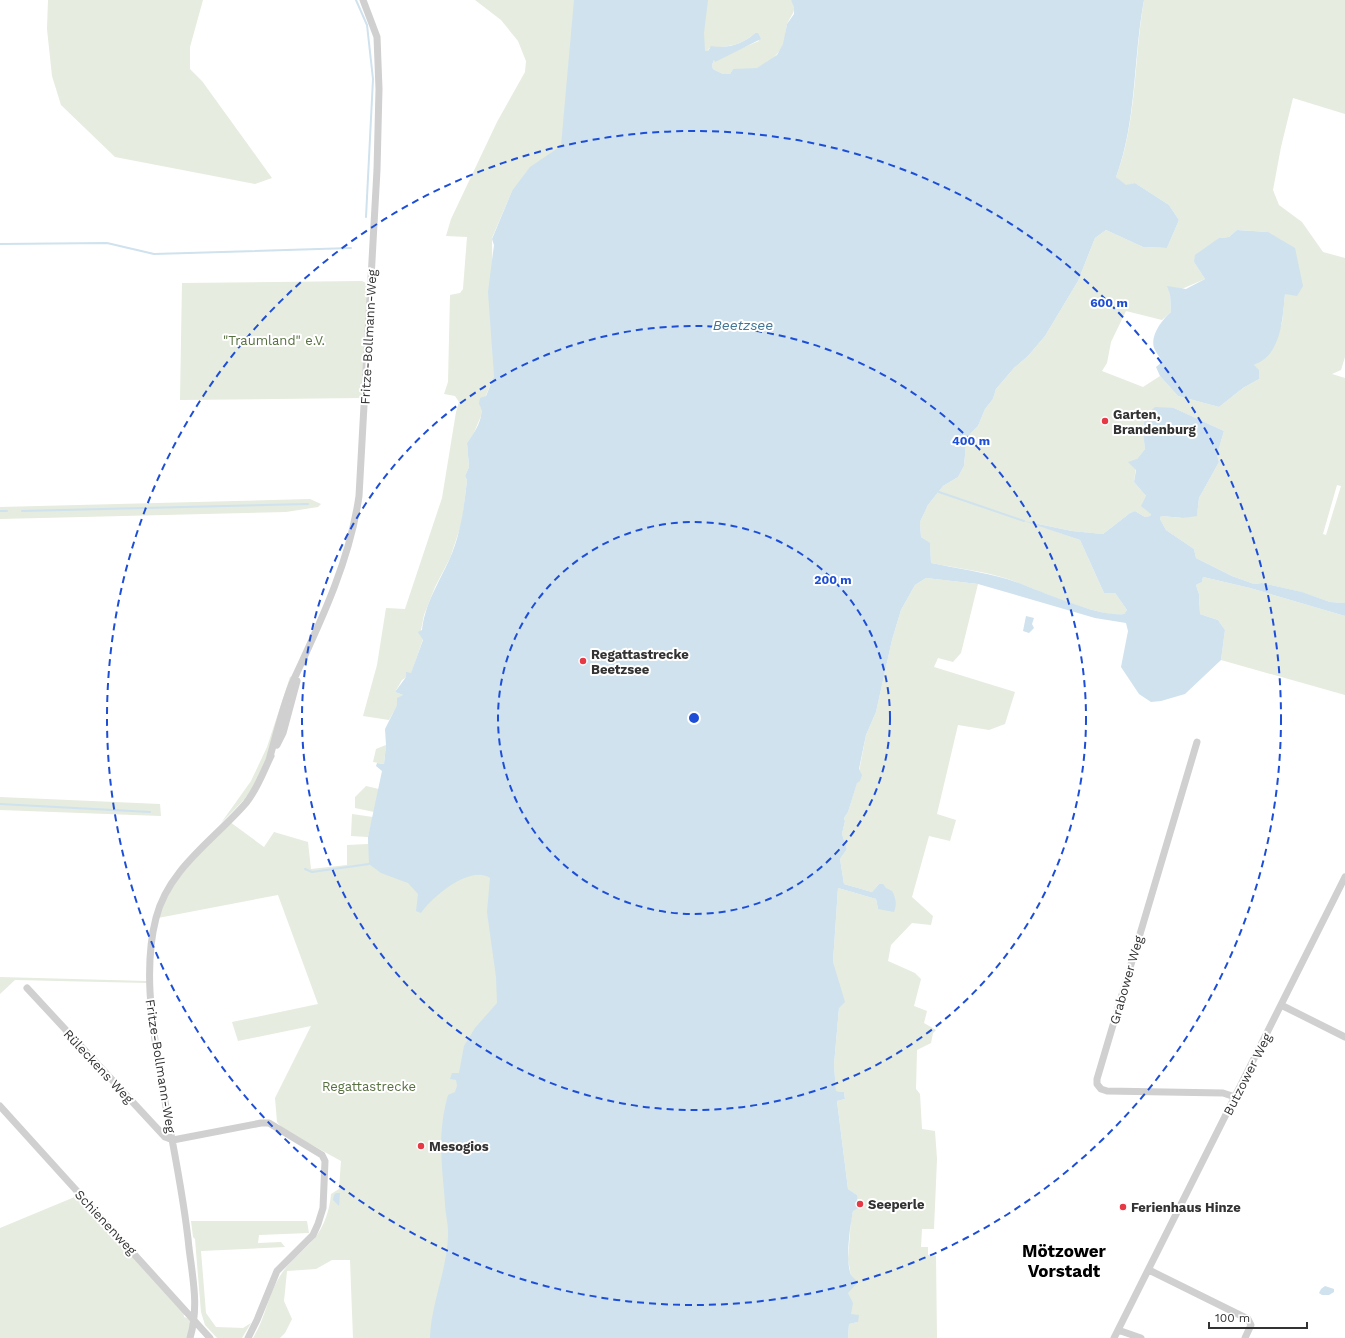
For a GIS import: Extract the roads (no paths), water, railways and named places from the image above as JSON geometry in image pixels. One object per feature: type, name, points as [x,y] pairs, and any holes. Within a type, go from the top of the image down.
[{"type":"street","name":"Fritze-Bollmann-Weg","points":[[190,1338],[195,1321],[195,1301],[185,1209],[157,1055],[151,1003],[150,983],[155,918],[162,899],[174,879],[197,852],[246,802],[258,786],[269,760],[288,695],[301,667],[348,547],[359,496],[378,170],[379,89],[377,37],[363,0]]},
{"type":"street","name":"Grabower Weg","points":[[1198,742],[1125,983],[1097,1079],[1097,1084],[1101,1089],[1107,1091],[1223,1093],[1234,1097]]},
{"type":"street","name":"Butzower Weg","points":[[1114,1338],[1345,877]]},
{"type":"street","name":"Rüleckens Weg","points":[[27,988],[165,1137],[173,1140]]},
{"type":"street","points":[[1281,1005],[1345,1037]]},
{"type":"street","name":"Schienenweg","points":[[0,1106],[210,1338]]},
{"type":"street","points":[[173,1140],[261,1123],[269,1123],[322,1155],[326,1161],[323,1208],[318,1224],[313,1235],[277,1271],[258,1320],[248,1338]]},
{"type":"street","points":[[1148,1270],[1248,1319],[1251,1325],[1245,1338]]},
{"type":"street","points":[[1118,1330],[1142,1338]]},
{"type":"water","name":"Beetzsee","points":[[574,0],[708,0],[704,33],[705,51],[708,51],[711,46],[723,47],[735,45],[755,33],[758,33],[761,39],[715,62],[714,60],[712,65],[713,69],[723,74],[730,74],[733,69],[757,68],[777,55],[783,44],[787,24],[794,14],[794,7],[791,0],[1144,0],[1140,22],[1128,134],[1116,177],[1126,185],[1135,183],[1169,205],[1179,220],[1167,248],[1143,247],[1106,230],[1095,238],[1078,281],[1045,336],[996,389],[993,399],[985,409],[978,426],[970,434],[966,444],[964,466],[958,477],[943,486],[928,505],[920,522],[921,537],[930,543],[931,563],[1007,579],[1083,607],[1112,614],[1124,614],[1127,610],[1115,593],[1104,593],[1080,540],[1024,521],[1072,531],[1103,534],[1130,513],[1135,511],[1145,517],[1150,516],[1151,514],[1141,506],[1146,496],[1134,482],[1136,470],[1128,462],[1137,459],[1145,449],[1144,426],[1150,412],[1155,407],[1174,408],[1224,431],[1217,455],[1219,462],[1199,498],[1197,516],[1183,518],[1161,516],[1160,519],[1166,530],[1194,549],[1196,558],[1232,576],[1254,584],[1262,583],[1302,592],[1330,602],[1345,603],[1345,616],[1250,588],[1203,577],[1202,582],[1196,585],[1199,594],[1200,614],[1218,620],[1225,630],[1221,660],[1185,694],[1161,701],[1151,702],[1139,694],[1121,667],[1128,631],[1126,623],[1095,618],[978,584],[926,578],[915,585],[901,610],[892,640],[876,712],[866,735],[859,769],[862,775],[860,781],[857,783],[848,812],[844,818],[845,821],[842,834],[847,849],[840,859],[844,884],[872,892],[879,884],[883,884],[886,888],[892,891],[896,904],[894,912],[878,909],[876,899],[838,888],[833,962],[845,1002],[839,1008],[834,1065],[836,1091],[844,1092],[845,1099],[837,1101],[848,1189],[857,1195],[858,1208],[853,1211],[849,1234],[848,1261],[851,1275],[858,1282],[848,1293],[853,1303],[851,1314],[859,1315],[858,1322],[849,1324],[848,1338],[430,1338],[433,1312],[447,1249],[448,1228],[445,1207],[441,1136],[442,1123],[448,1095],[455,1092],[457,1086],[456,1080],[450,1079],[452,1073],[459,1073],[464,1046],[475,1028],[497,1003],[496,977],[487,912],[490,878],[482,875],[472,875],[462,879],[433,899],[421,913],[416,911],[418,894],[408,883],[381,873],[369,864],[368,837],[382,771],[376,766],[377,763],[384,764],[386,745],[385,729],[397,705],[397,698],[403,695],[395,692],[406,677],[406,672],[411,673],[423,640],[418,632],[422,630],[429,602],[454,549],[462,520],[465,500],[467,480],[465,476],[469,467],[467,443],[476,430],[480,419],[480,398],[486,396],[494,376],[488,292],[494,245],[492,239],[512,191],[530,167],[561,146]]},
{"type":"water","points":[[1237,230],[1268,232],[1295,248],[1303,286],[1297,296],[1285,294],[1281,327],[1276,343],[1267,357],[1254,365],[1259,370],[1259,379],[1243,388],[1219,407],[1178,396],[1160,376],[1156,367],[1162,362],[1154,348],[1153,343],[1155,333],[1164,319],[1171,312],[1170,294],[1167,286],[1186,289],[1205,279],[1194,262],[1195,255],[1219,238],[1229,237]]},
{"type":"water","points":[[1026,616],[1034,618],[1032,624],[1034,628],[1029,633],[1023,631]]},
{"type":"water","points":[[336,1193],[340,1193],[339,1206],[333,1200]]},
{"type":"water","points":[[1325,1286],[1334,1289],[1334,1292],[1329,1295],[1322,1295],[1319,1293]]},
{"type":"waterway","points":[[356,0],[367,25],[373,79],[366,217]]},
{"type":"waterway","points":[[0,244],[107,243],[154,254],[351,248]]},
{"type":"waterway","points":[[939,492],[1024,521]]},
{"type":"waterway","points":[[22,511],[308,504]]},
{"type":"waterway","points":[[0,511],[7,511]]},
{"type":"waterway","points":[[0,804],[150,812]]},
{"type":"waterway","points":[[305,869],[312,872],[369,864]]},
{"type":"place","name":"Garten, Brandenburg","points":[[1105,421]]},
{"type":"place","name":"Regattastrecke Beetzsee","points":[[583,661]]},
{"type":"place","name":"Mesogios","points":[[421,1146]]},
{"type":"place","name":"Seeperle","points":[[860,1204]]},
{"type":"place","name":"Ferienhaus Hinze","points":[[1123,1207]]},
{"type":"district","name":"Mötzower Vorstadt","points":[[1064,1261]]},
{"type":"park label","name":"\"Traumland\" e.V.","points":[[274,340]]},
{"type":"park label","name":"Regattastrecke","points":[[369,1086]]}]
